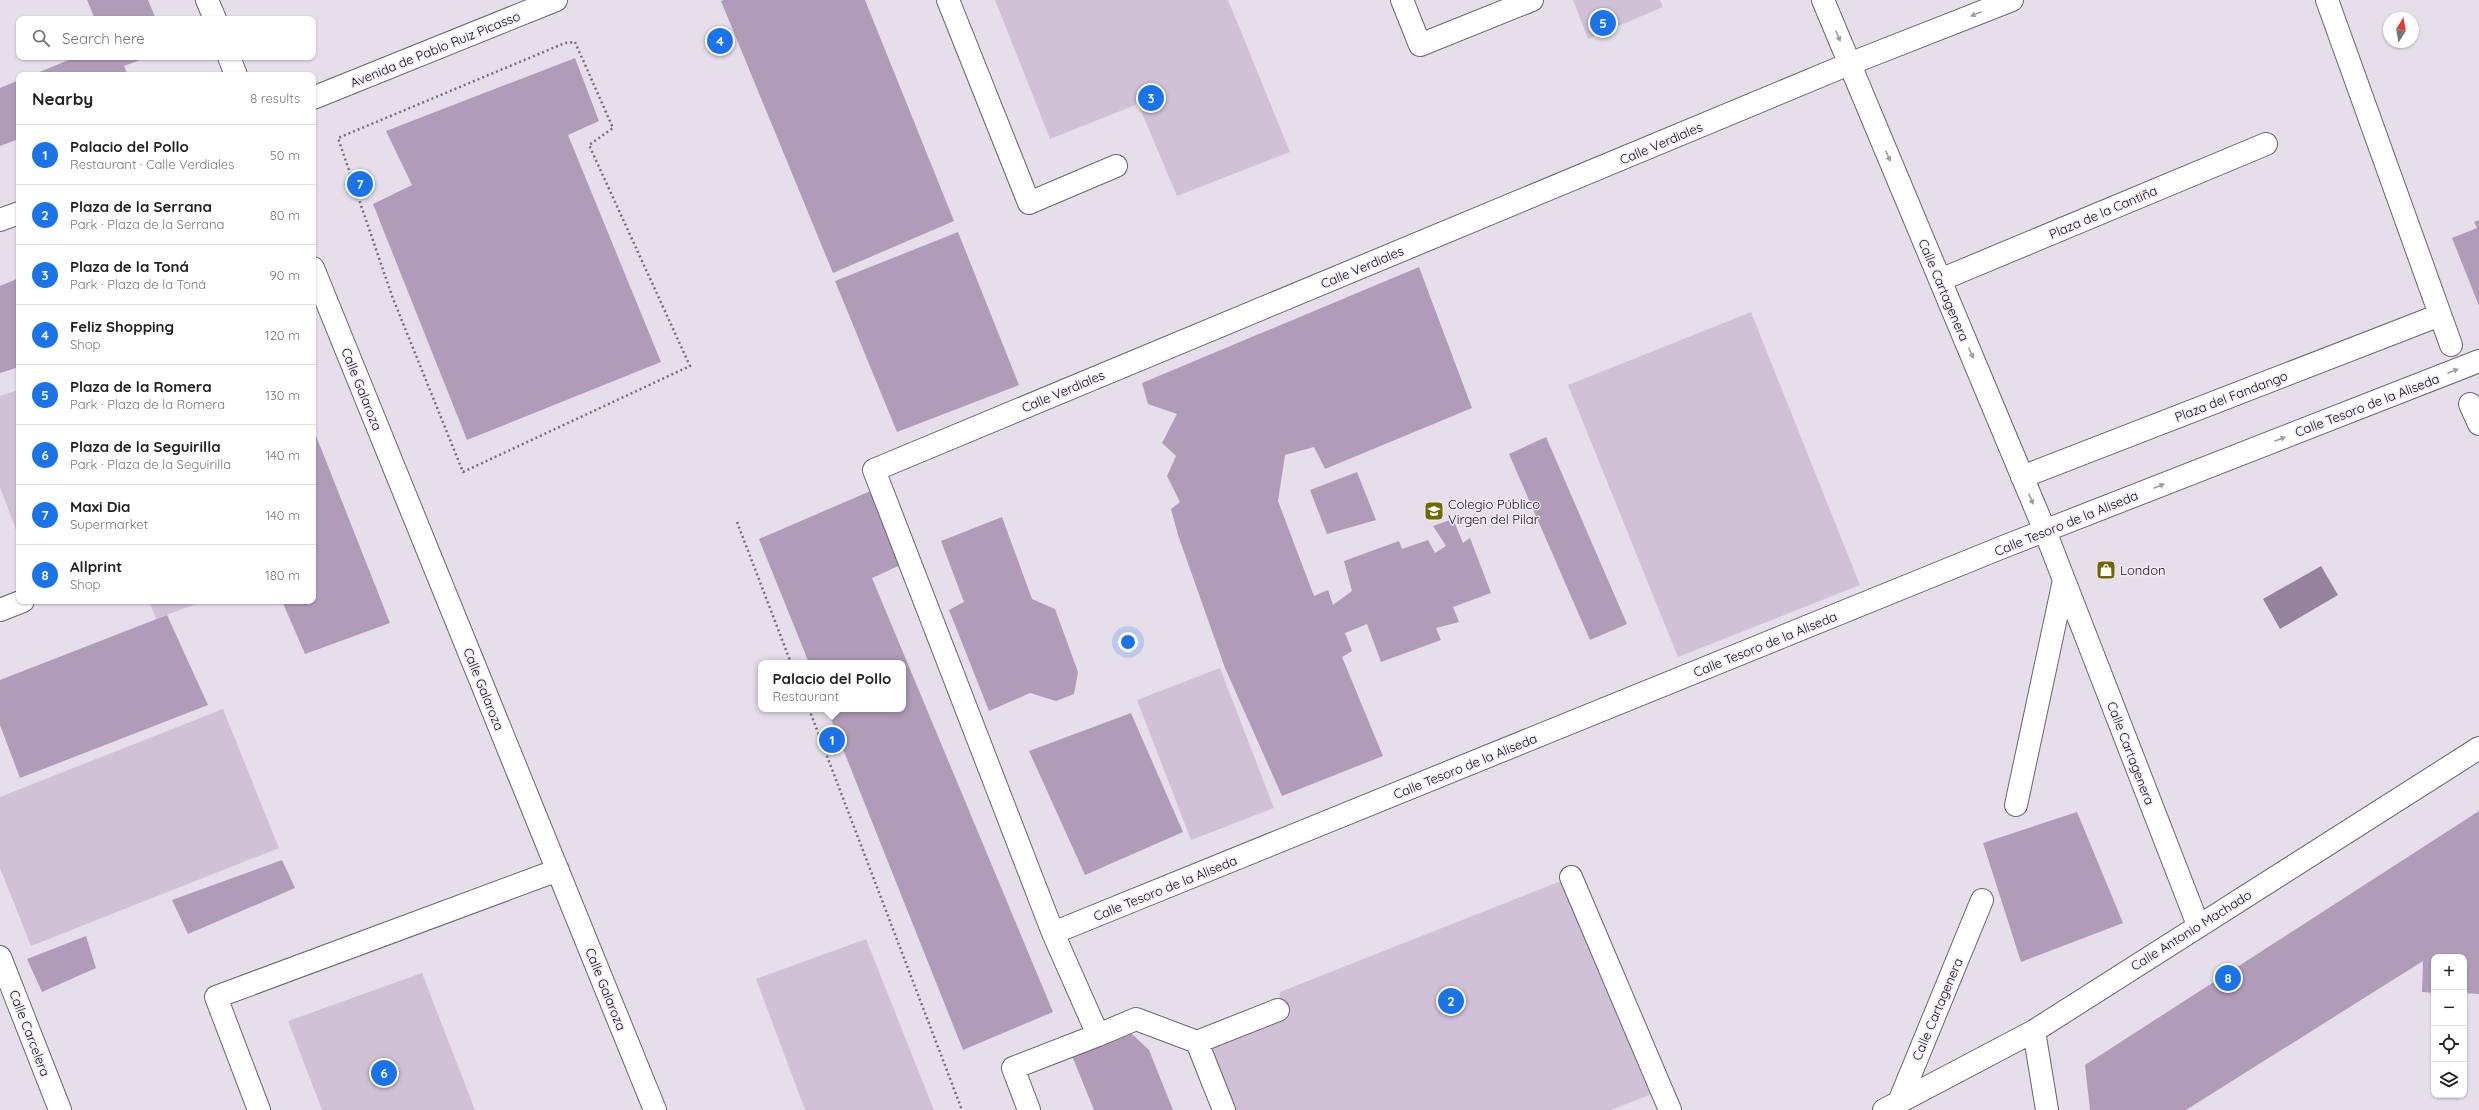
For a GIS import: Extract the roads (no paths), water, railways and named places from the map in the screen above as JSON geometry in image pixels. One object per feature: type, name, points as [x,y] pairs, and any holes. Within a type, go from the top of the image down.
[{"type":"street","points":[[207,0],[213,16]]},
{"type":"street","name":"Avenida de Pablo Ruiz Picasso","points":[[316,97],[556,0]]},
{"type":"street","points":[[948,0],[1029,203],[1116,166]]},
{"type":"street","points":[[1402,0],[1420,46],[1532,0]]},
{"type":"street","name":"Calle Cartagenera","points":[[1822,0],[2064,580],[2198,925]]},
{"type":"street","name":"Calle Verdiales","points":[[1053,933],[874,470],[1850,64],[2012,0]]},
{"type":"street","points":[[2327,0],[2451,345]]},
{"type":"street","points":[[230,60],[235,72]]},
{"type":"street","name":"Plaza de la Cantiña","points":[[1940,280],[2266,144]]},
{"type":"street","points":[[0,220],[16,214]]},
{"type":"street","name":"Calle Galaroza","points":[[316,275],[655,1110]]},
{"type":"street","name":"Plaza del Fandango","points":[[2022,477],[2440,315]]},
{"type":"street","name":"Calle Tesoro de la Aliseda","points":[[1053,933],[2044,531],[2479,361]]},
{"type":"street","points":[[2470,404],[2479,424]]},
{"type":"street","points":[[2016,805],[2064,580]]},
{"type":"street","points":[[0,610],[16,604]]},
{"type":"street","name":"Calle Antonio Machado","points":[[1889,1108],[2034,1031],[2198,925],[2479,748]]},
{"type":"street","points":[[259,1110],[216,997],[558,870]]},
{"type":"street","points":[[1571,878],[1670,1110]]},
{"type":"street","name":"Calle Cartagenera","points":[[1889,1108],[1982,900]]},
{"type":"street","points":[[1053,933],[1098,1035]]},
{"type":"street","name":"Calle Carcelera","points":[[0,957],[60,1110]]},
{"type":"street","points":[[1029,1110],[1013,1068],[1136,1019],[1197,1042],[1278,1010]]},
{"type":"street","points":[[2034,1031],[2047,1110]]},
{"type":"street","points":[[1197,1042],[1224,1110]]},
{"type":"place","name":"Plaza de la Romera","points":[[1603,23]]},
{"type":"place","name":"Feliz Shopping","points":[[720,41]]},
{"type":"place","name":"Plaza de la Toná","points":[[1151,98]]},
{"type":"place","name":"Maxi Dia","points":[[360,184]]},
{"type":"place","name":"Colegio Público Virgen del Pilar","points":[[1434,511]]},
{"type":"place","name":"London","points":[[2106,570]]},
{"type":"place","name":"Palacio del Pollo","points":[[832,740]]},
{"type":"place","name":"Allprint","points":[[2228,978]]},
{"type":"place","name":"Plaza de la Serrana","points":[[1451,1001]]},
{"type":"place","name":"Plaza de la Seguirilla","points":[[384,1073]]}]
